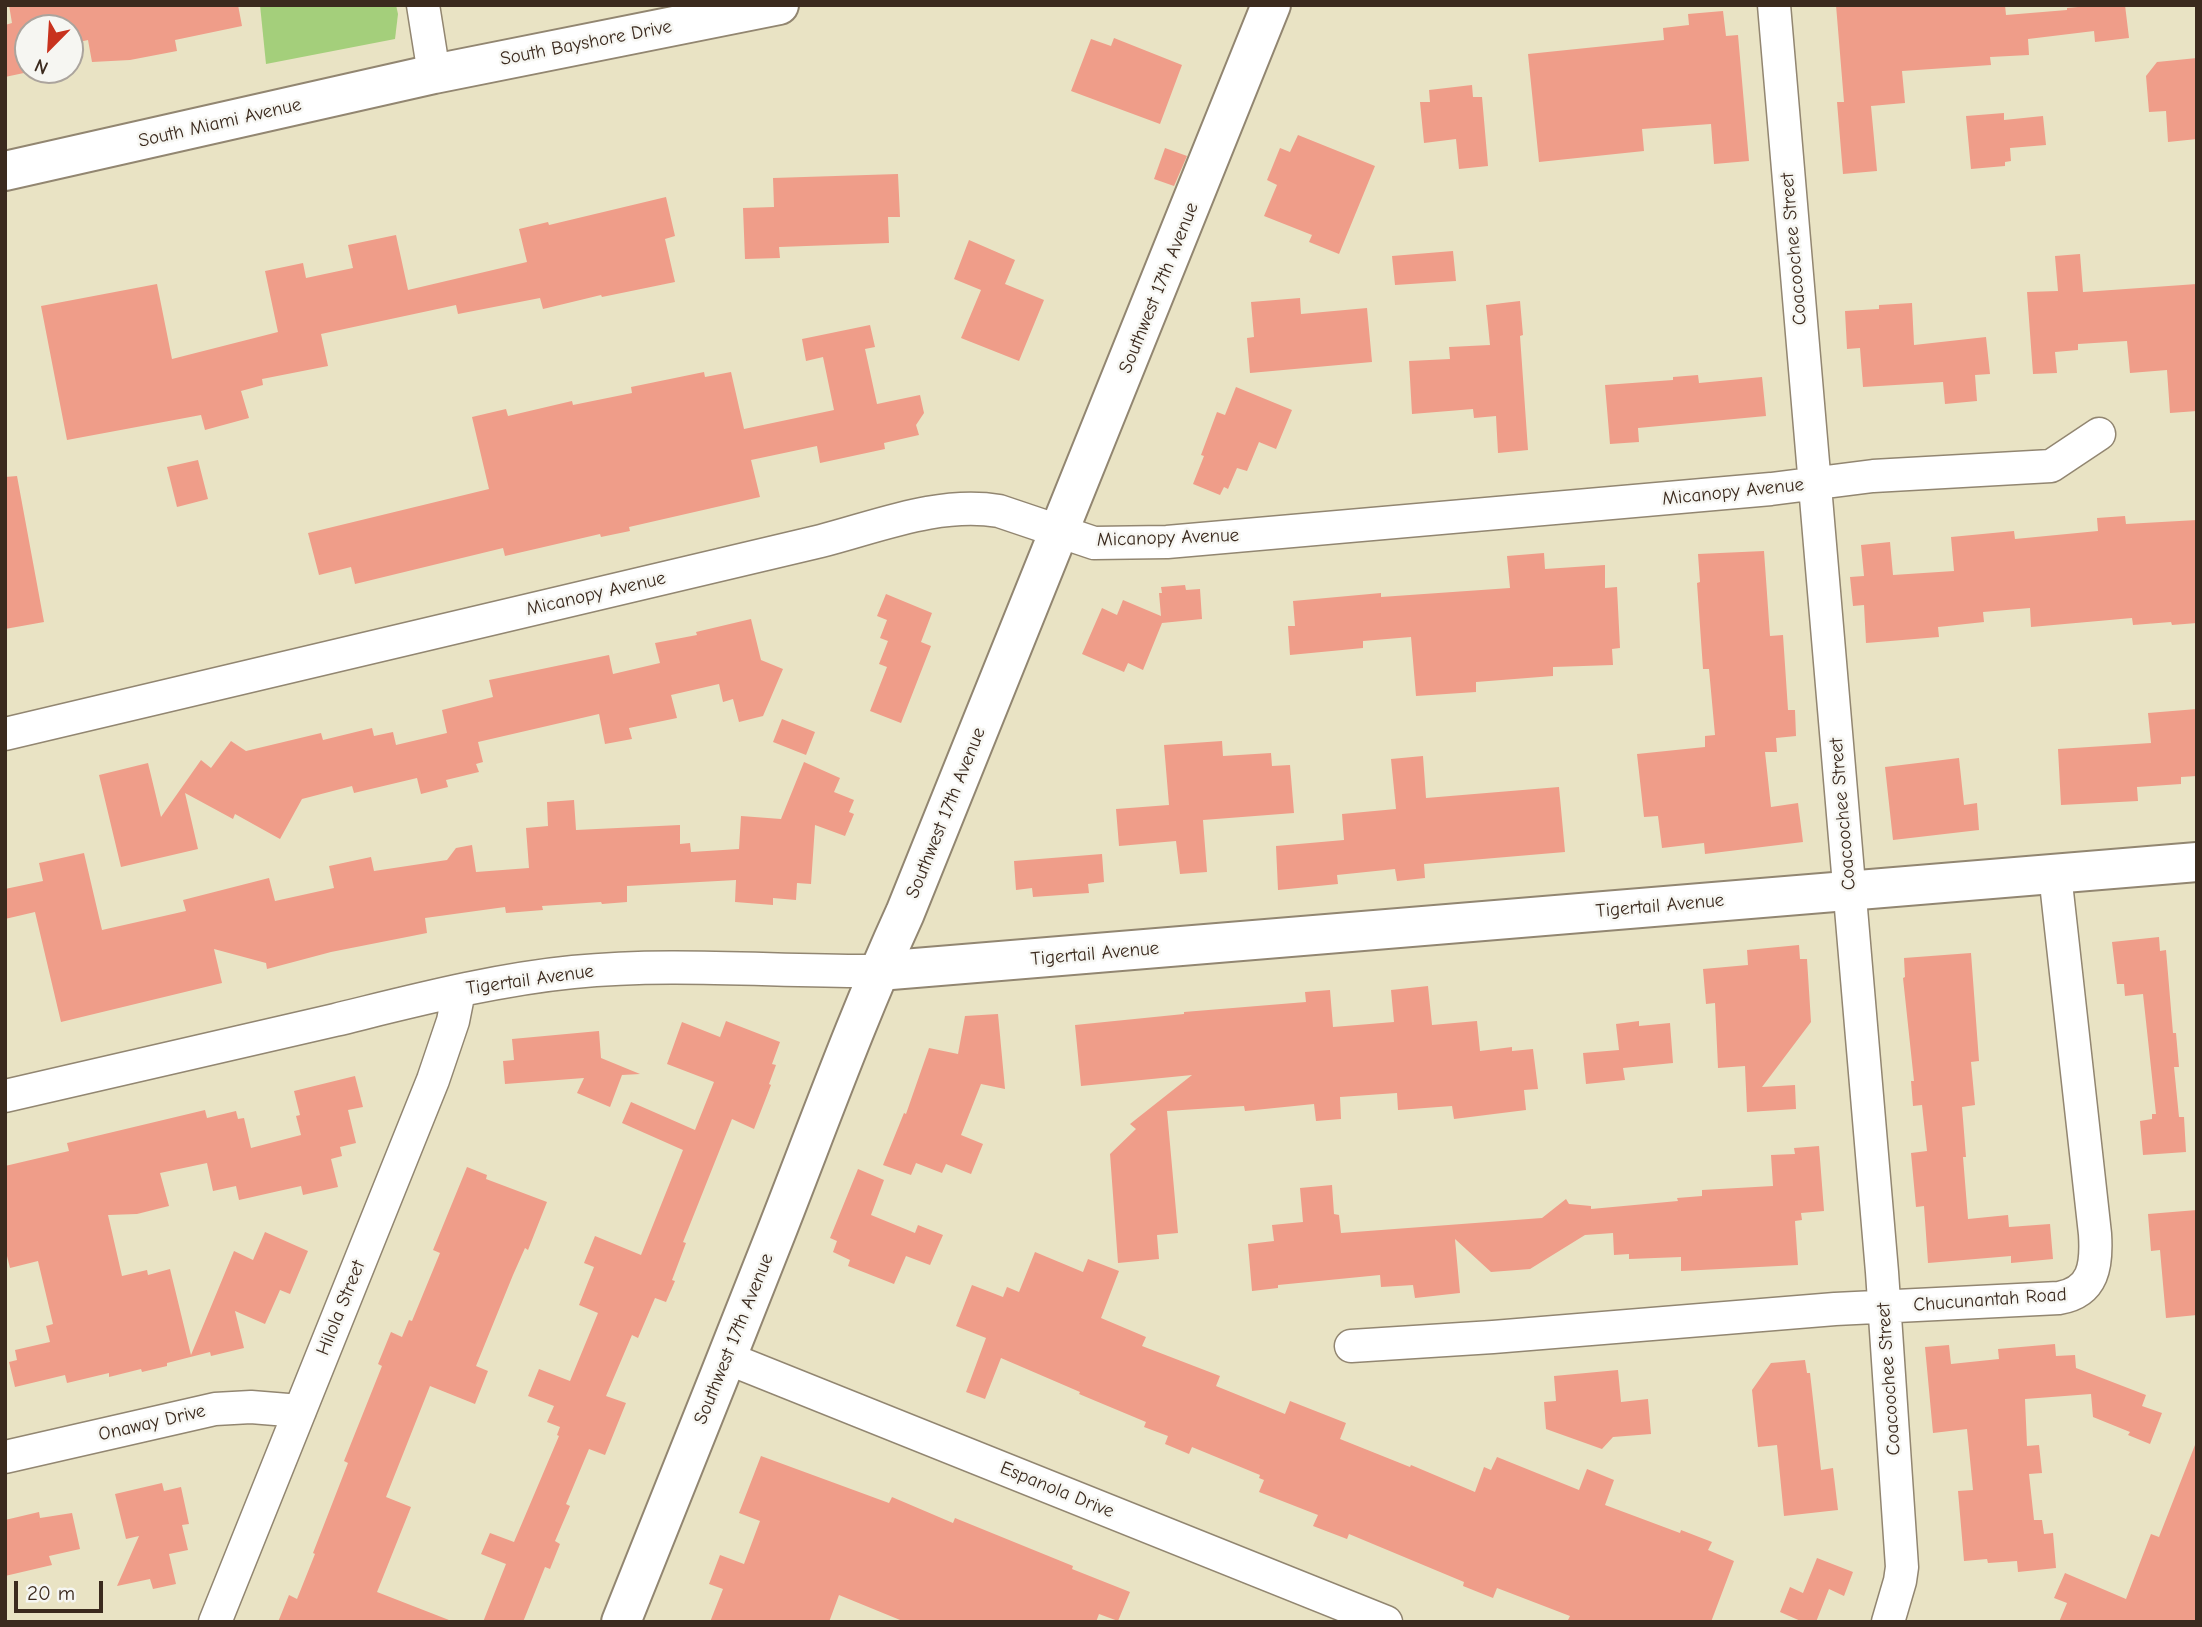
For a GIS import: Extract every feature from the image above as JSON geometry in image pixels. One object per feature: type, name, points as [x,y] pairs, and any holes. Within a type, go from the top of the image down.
[{"type":"main road","name":"South Bayshore Drive","points":[[434,74],[661,16],[779,5]]},
{"type":"main road","name":"Southwest 17th Avenue","points":[[621,1622],[878,971],[911,901],[1271,5]]},
{"type":"main road","name":"South Miami Avenue","points":[[5,171],[434,74]]},
{"type":"main road","name":"Tigertail Avenue","points":[[878,971],[2197,862]]},
{"type":"street","points":[[423,5],[434,74]]},
{"type":"street","name":"Coacoochee Street","points":[[1774,5],[1884,1307],[1902,1567],[1888,1622]]},
{"type":"street","name":"Micanopy Avenue","points":[[5,734],[951,508],[999,511],[1094,543],[1157,542],[1771,489],[1873,476],[2051,466],[2099,434]]},
{"type":"street","name":"Chucunantah Road","points":[[1351,1346],[1835,1309],[2060,1298],[2080,1292],[2091,1274],[2096,1249],[2055,874]]},
{"type":"street","name":"Tigertail Avenue","points":[[5,1096],[510,980],[629,967],[691,966],[800,972],[878,971]]},
{"type":"street","name":"Hilola Street","points":[[215,1622],[441,1058],[459,991]]},
{"type":"street","name":"Espanola Drive","points":[[727,1358],[1386,1622]]},
{"type":"street","name":"Onaway Drive","points":[[5,1457],[215,1409],[251,1407],[300,1412]]},
{"type":"green space","points":[[260,5],[396,5],[398,14],[395,39],[266,64]]},
{"type":"building","points":[[9,5],[238,5],[242,26],[175,40],[177,51],[130,60],[92,62],[88,40],[84,41],[84,14],[14,14],[14,75],[5,77],[5,25],[12,23]]},
{"type":"building","points":[[1836,5],[2005,5],[2006,15],[2067,10],[2078,5],[2125,5],[2129,38],[2095,42],[2094,31],[2028,39],[2029,55],[1990,57],[1991,65],[1902,71],[1905,103],[1871,106],[1877,171],[1843,174],[1837,102],[1844,102]]},
{"type":"building","points":[[1723,11],[1726,36],[1738,35],[1749,161],[1714,164],[1711,124],[1642,129],[1644,151],[1539,162],[1528,54],[1664,40],[1663,28],[1689,25],[1688,14]]},
{"type":"building","points":[[1114,38],[1182,65],[1160,124],[1071,91],[1091,39],[1111,46]]},
{"type":"building","points":[[2197,58],[2197,139],[2168,142],[2166,111],[2149,112],[2146,76],[2157,62]]},
{"type":"building","points":[[1472,85],[1473,97],[1482,97],[1488,166],[1459,169],[1456,139],[1424,143],[1420,102],[1430,102],[1429,90]]},
{"type":"building","points":[[2004,113],[2004,120],[2043,116],[2046,145],[2010,148],[2011,161],[2005,162],[2005,166],[1971,169],[1966,116]]},
{"type":"building","points":[[1298,135],[1375,166],[1339,254],[1309,242],[1312,235],[1264,216],[1277,185],[1267,180],[1280,148],[1290,152]]},
{"type":"building","points":[[1165,148],[1187,156],[1174,186],[1154,179]]},
{"type":"building","points":[[898,174],[900,217],[888,217],[889,243],[779,247],[780,258],[745,259],[743,208],[774,207],[773,178]]},
{"type":"building","points":[[666,197],[675,236],[665,239],[675,282],[543,309],[540,298],[458,314],[456,305],[321,334],[328,366],[262,379],[263,385],[241,391],[249,418],[205,430],[201,415],[67,440],[41,306],[157,284],[172,359],[278,332],[265,271],[303,263],[306,278],[353,268],[348,245],[396,235],[408,290],[527,262],[519,229],[548,222],[549,225]]},
{"type":"building","points":[[969,240],[1015,260],[1005,284],[1044,300],[1019,361],[961,338],[981,290],[954,279]]},
{"type":"building","points":[[1453,251],[1456,281],[1395,285],[1392,256]]},
{"type":"building","points":[[2080,254],[2083,292],[2197,284],[2197,411],[2170,413],[2167,370],[2130,373],[2127,341],[2078,344],[2078,350],[2055,352],[2057,373],[2033,374],[2027,292],[2058,291],[2055,256]]},
{"type":"building","points":[[1300,298],[1301,314],[1367,308],[1372,362],[1250,373],[1247,338],[1254,337],[1251,302]]},
{"type":"building","points":[[1520,301],[1528,450],[1498,453],[1496,416],[1474,418],[1473,409],[1412,414],[1409,361],[1450,359],[1449,347],[1490,345],[1486,305]]},
{"type":"building","points":[[1912,303],[1914,345],[1986,337],[1990,374],[1975,375],[1977,401],[1945,404],[1943,382],[1863,387],[1860,348],[1847,349],[1845,311]]},
{"type":"building","points":[[870,325],[875,347],[865,349],[877,404],[920,395],[924,413],[916,425],[919,435],[884,443],[885,449],[820,463],[817,446],[751,460],[760,497],[629,527],[630,531],[601,537],[600,534],[505,556],[503,548],[355,584],[351,567],[319,575],[308,533],[489,489],[472,417],[506,409],[508,416],[572,401],[573,405],[632,393],[631,387],[704,372],[705,377],[731,372],[744,429],[834,410],[823,357],[806,361],[802,339]]},
{"type":"building","points":[[1698,375],[1699,383],[1762,377],[1766,416],[1638,428],[1639,442],[1610,444],[1605,385],[1673,380],[1673,377]]},
{"type":"building","points":[[1236,387],[1292,410],[1276,449],[1259,442],[1247,471],[1237,468],[1228,489],[1224,487],[1220,495],[1193,484],[1217,412],[1225,415]]},
{"type":"building","points":[[198,460],[208,499],[177,507],[167,467]]},
{"type":"building","points":[[17,476],[44,622],[5,629],[5,477]]},
{"type":"building","points":[[2125,516],[2126,524],[2197,520],[2197,623],[2133,625],[2132,618],[2031,627],[2030,608],[1983,612],[1984,622],[1938,627],[1939,637],[1866,643],[1864,605],[1853,606],[1850,577],[1864,576],[1861,545],[1890,542],[1893,575],[1954,571],[1951,537],[2014,531],[2015,539],[2098,531],[2097,518]]},
{"type":"building","points":[[1764,551],[1770,636],[1783,635],[1788,710],[1795,710],[1796,736],[1776,738],[1777,752],[1765,752],[1771,807],[1798,803],[1803,842],[1705,854],[1704,843],[1662,848],[1658,816],[1644,817],[1637,754],[1705,747],[1705,736],[1715,735],[1709,669],[1703,669],[1697,583],[1700,582],[1698,554]]},
{"type":"building","points":[[1544,553],[1545,569],[1605,565],[1605,588],[1617,587],[1620,648],[1612,649],[1613,665],[1553,667],[1553,676],[1476,682],[1476,692],[1416,696],[1411,637],[1363,641],[1363,648],[1290,655],[1288,626],[1295,626],[1293,601],[1381,593],[1381,597],[1510,588],[1507,556]]},
{"type":"building","points":[[1185,585],[1186,590],[1200,589],[1202,619],[1162,623],[1143,670],[1128,663],[1124,672],[1082,654],[1102,608],[1117,615],[1123,600],[1161,616],[1161,587]]},
{"type":"building","points":[[886,594],[932,613],[921,642],[931,646],[901,723],[870,711],[887,667],[879,664],[888,641],[880,638],[887,620],[877,616]]},
{"type":"building","points":[[751,619],[761,660],[783,669],[763,716],[739,722],[733,699],[723,702],[719,684],[671,695],[677,718],[629,728],[632,739],[605,744],[599,714],[478,742],[483,762],[476,764],[479,772],[446,780],[448,787],[421,794],[417,778],[354,793],[352,786],[302,799],[280,839],[235,814],[233,819],[185,793],[198,849],[121,867],[99,775],[148,763],[161,817],[201,760],[211,768],[231,741],[246,751],[321,733],[323,740],[372,728],[374,736],[393,732],[396,745],[447,733],[442,710],[493,697],[489,680],[609,655],[613,674],[660,663],[655,643],[697,635],[696,632]]},
{"type":"building","points":[[2197,709],[2197,776],[2181,777],[2181,784],[2137,787],[2138,801],[2061,805],[2058,749],[2151,743],[2148,713]]},
{"type":"building","points":[[782,719],[815,732],[806,755],[773,742]]},
{"type":"building","points":[[1222,741],[1223,756],[1271,753],[1272,766],[1290,765],[1294,813],[1203,820],[1207,872],[1180,874],[1176,841],[1119,846],[1116,809],[1169,805],[1164,745]]},
{"type":"building","points":[[1423,756],[1426,798],[1559,787],[1565,852],[1424,864],[1425,878],[1397,881],[1395,869],[1337,875],[1338,884],[1278,890],[1276,846],[1344,840],[1342,814],[1396,809],[1391,759]]},
{"type":"building","points":[[1959,758],[1964,805],[1977,803],[1979,830],[1893,840],[1885,767]]},
{"type":"building","points":[[804,762],[840,778],[834,792],[854,800],[849,812],[854,814],[845,836],[815,825],[811,884],[797,883],[796,900],[773,898],[773,905],[735,902],[736,880],[627,886],[627,902],[542,906],[543,910],[506,913],[505,907],[425,918],[427,933],[331,952],[267,969],[266,963],[214,949],[222,983],[61,1022],[35,912],[5,919],[5,889],[43,881],[39,863],[84,853],[102,930],[186,911],[183,900],[269,878],[275,901],[334,888],[329,866],[371,857],[374,871],[447,860],[456,848],[472,845],[476,872],[529,868],[526,828],[548,826],[547,802],[574,800],[576,830],[680,825],[680,844],[690,843],[691,852],[739,849],[741,816],[781,819]]},
{"type":"building","points":[[1102,854],[1104,882],[1088,884],[1089,893],[1033,897],[1032,888],[1016,890],[1014,861]]},
{"type":"building","points":[[2159,937],[2160,951],[2166,950],[2173,1033],[2176,1033],[2179,1067],[2174,1067],[2179,1117],[2184,1117],[2186,1152],[2143,1155],[2140,1121],[2152,1119],[2152,1114],[2156,1114],[2143,994],[2125,996],[2124,984],[2117,984],[2112,942]]},
{"type":"building","points":[[1799,945],[1800,959],[1807,959],[1811,1022],[1762,1087],[1795,1085],[1796,1109],[1747,1112],[1745,1066],[1718,1068],[1715,1003],[1706,1004],[1703,969],[1748,965],[1747,950]]},
{"type":"building","points":[[1971,953],[1979,1061],[1971,1062],[1975,1105],[1962,1107],[1968,1219],[2008,1215],[2009,1227],[2050,1224],[2053,1259],[2011,1263],[2011,1256],[1928,1263],[1924,1206],[1916,1207],[1911,1153],[1927,1151],[1922,1105],[1913,1106],[1911,1081],[1914,1081],[1903,978],[1904,958]]},
{"type":"building","points":[[1428,986],[1432,1025],[1477,1021],[1480,1051],[1512,1047],[1512,1051],[1533,1049],[1538,1089],[1524,1090],[1526,1110],[1454,1119],[1452,1106],[1398,1110],[1397,1093],[1340,1097],[1341,1119],[1316,1121],[1314,1104],[1245,1111],[1244,1106],[1167,1111],[1178,1233],[1157,1235],[1159,1259],[1118,1263],[1110,1154],[1136,1129],[1130,1124],[1192,1075],[1081,1086],[1075,1025],[1184,1012],[1306,1002],[1305,992],[1330,990],[1333,1027],[1394,1022],[1391,990]]},
{"type":"building","points":[[998,1014],[1005,1089],[981,1084],[961,1135],[983,1144],[971,1174],[946,1164],[942,1173],[916,1163],[911,1175],[883,1165],[904,1113],[906,1114],[929,1048],[958,1054],[965,1016]]},
{"type":"building","points":[[726,1021],[780,1042],[772,1064],[776,1065],[769,1084],[771,1085],[754,1129],[732,1119],[683,1242],[686,1243],[666,1302],[655,1298],[638,1338],[632,1335],[606,1396],[626,1403],[605,1455],[589,1449],[566,1504],[570,1506],[555,1541],[560,1544],[550,1569],[545,1567],[523,1622],[483,1622],[506,1564],[481,1554],[490,1533],[514,1542],[559,1436],[560,1427],[547,1422],[554,1406],[528,1396],[539,1369],[570,1381],[598,1313],[579,1305],[594,1267],[584,1263],[595,1236],[641,1255],[683,1150],[622,1123],[631,1102],[695,1130],[714,1082],[667,1064],[682,1022],[720,1037]]},
{"type":"building","points":[[1639,1021],[1639,1026],[1670,1023],[1673,1063],[1623,1068],[1625,1080],[1586,1084],[1583,1053],[1619,1050],[1616,1024]]},
{"type":"building","points":[[599,1031],[601,1058],[640,1074],[622,1075],[610,1107],[577,1093],[584,1078],[505,1084],[503,1061],[514,1060],[512,1039]]},
{"type":"building","points":[[355,1076],[363,1107],[348,1110],[356,1143],[340,1147],[342,1156],[331,1159],[338,1187],[303,1195],[301,1186],[239,1200],[236,1186],[213,1191],[207,1163],[160,1173],[169,1206],[137,1214],[108,1215],[122,1276],[147,1270],[148,1275],[170,1269],[191,1355],[234,1251],[253,1260],[265,1232],[308,1251],[290,1294],[280,1290],[265,1324],[235,1311],[244,1348],[211,1356],[210,1352],[142,1372],[141,1369],[109,1377],[109,1373],[67,1383],[65,1375],[15,1387],[9,1362],[17,1360],[15,1350],[50,1342],[46,1326],[53,1324],[38,1261],[10,1268],[5,1248],[5,1166],[69,1151],[67,1143],[205,1110],[207,1118],[236,1111],[238,1119],[244,1118],[251,1148],[301,1135],[296,1116],[300,1115],[294,1091]]},
{"type":"building","points":[[1819,1146],[1824,1211],[1801,1213],[1802,1220],[1795,1221],[1798,1265],[1681,1271],[1681,1257],[1629,1259],[1629,1254],[1614,1255],[1613,1233],[1585,1235],[1530,1269],[1491,1272],[1455,1239],[1460,1293],[1415,1298],[1413,1285],[1381,1287],[1380,1275],[1278,1285],[1278,1288],[1252,1291],[1248,1244],[1274,1241],[1272,1225],[1303,1222],[1300,1188],[1332,1185],[1334,1214],[1339,1215],[1341,1233],[1542,1218],[1566,1199],[1569,1204],[1591,1206],[1591,1209],[1678,1201],[1677,1198],[1702,1196],[1702,1190],[1773,1186],[1771,1155],[1795,1154],[1794,1148]]},
{"type":"building","points":[[467,1167],[487,1175],[486,1179],[547,1202],[528,1250],[525,1248],[513,1275],[476,1366],[488,1371],[475,1404],[430,1386],[386,1497],[411,1507],[377,1592],[449,1622],[278,1622],[289,1595],[297,1599],[348,1463],[344,1461],[382,1366],[378,1364],[391,1332],[402,1337],[409,1320],[412,1321],[440,1253],[433,1250]]},
{"type":"building","points":[[858,1169],[884,1180],[871,1215],[915,1233],[918,1225],[943,1235],[930,1265],[906,1256],[894,1284],[848,1266],[850,1260],[833,1252],[837,1241],[830,1238]]},
{"type":"building","points":[[2197,1210],[2197,1315],[2166,1318],[2160,1250],[2151,1251],[2148,1214]]},
{"type":"building","points":[[1035,1252],[1083,1272],[1088,1259],[1119,1271],[1101,1318],[1146,1337],[1142,1346],[1220,1376],[1216,1386],[1285,1414],[1290,1401],[1346,1423],[1340,1439],[1410,1467],[1411,1465],[1475,1492],[1484,1467],[1491,1470],[1497,1457],[1579,1490],[1587,1469],[1614,1480],[1605,1505],[1712,1542],[1708,1550],[1734,1561],[1711,1622],[1567,1622],[1570,1616],[1497,1588],[1493,1598],[1463,1586],[1464,1582],[1349,1534],[1347,1539],[1313,1526],[1318,1515],[1259,1492],[1264,1480],[1259,1478],[1260,1475],[1192,1447],[1189,1454],[1165,1444],[1168,1436],[1144,1427],[1146,1422],[1001,1358],[985,1399],[966,1392],[986,1338],[956,1326],[972,1285],[1003,1297],[1007,1287],[1019,1292]]},
{"type":"building","points":[[2055,1344],[2056,1356],[2075,1355],[2076,1368],[2146,1395],[2142,1406],[2162,1413],[2150,1444],[2128,1435],[2130,1432],[2093,1417],[2091,1394],[2025,1399],[2027,1446],[2039,1445],[2042,1473],[2029,1474],[2034,1520],[2042,1520],[2044,1534],[2053,1533],[2056,1568],[2018,1572],[2017,1561],[1964,1561],[1958,1491],[1973,1490],[1967,1429],[1933,1433],[1925,1347],[1949,1345],[1951,1364],[1999,1359],[1998,1349]]},
{"type":"building","points":[[1805,1360],[1807,1373],[1810,1373],[1821,1470],[1833,1468],[1838,1510],[1784,1516],[1777,1445],[1758,1447],[1752,1390],[1771,1363]]},
{"type":"building","points":[[1618,1370],[1621,1402],[1648,1399],[1651,1434],[1613,1437],[1602,1449],[1546,1429],[1544,1402],[1556,1401],[1554,1376]]},
{"type":"building","points":[[2195,1445],[2197,1622],[2059,1622],[2067,1603],[2054,1598],[2065,1573],[2126,1599],[2151,1534],[2159,1537]]},
{"type":"building","points":[[761,1456],[889,1503],[892,1497],[953,1523],[955,1518],[1130,1592],[1118,1621],[1099,1614],[1096,1622],[905,1622],[839,1595],[829,1622],[710,1622],[723,1589],[709,1584],[720,1555],[744,1564],[760,1521],[739,1513]]},
{"type":"building","points":[[162,1483],[164,1491],[181,1487],[189,1524],[182,1525],[188,1550],[169,1554],[176,1584],[153,1589],[150,1579],[117,1586],[139,1536],[126,1539],[115,1494]]},
{"type":"building","points":[[39,1512],[40,1518],[72,1513],[80,1549],[49,1556],[52,1565],[5,1576],[5,1520]]},
{"type":"building","points":[[1817,1558],[1853,1572],[1844,1596],[1829,1589],[1816,1622],[1803,1622],[1780,1612],[1790,1587],[1803,1593]]}]
